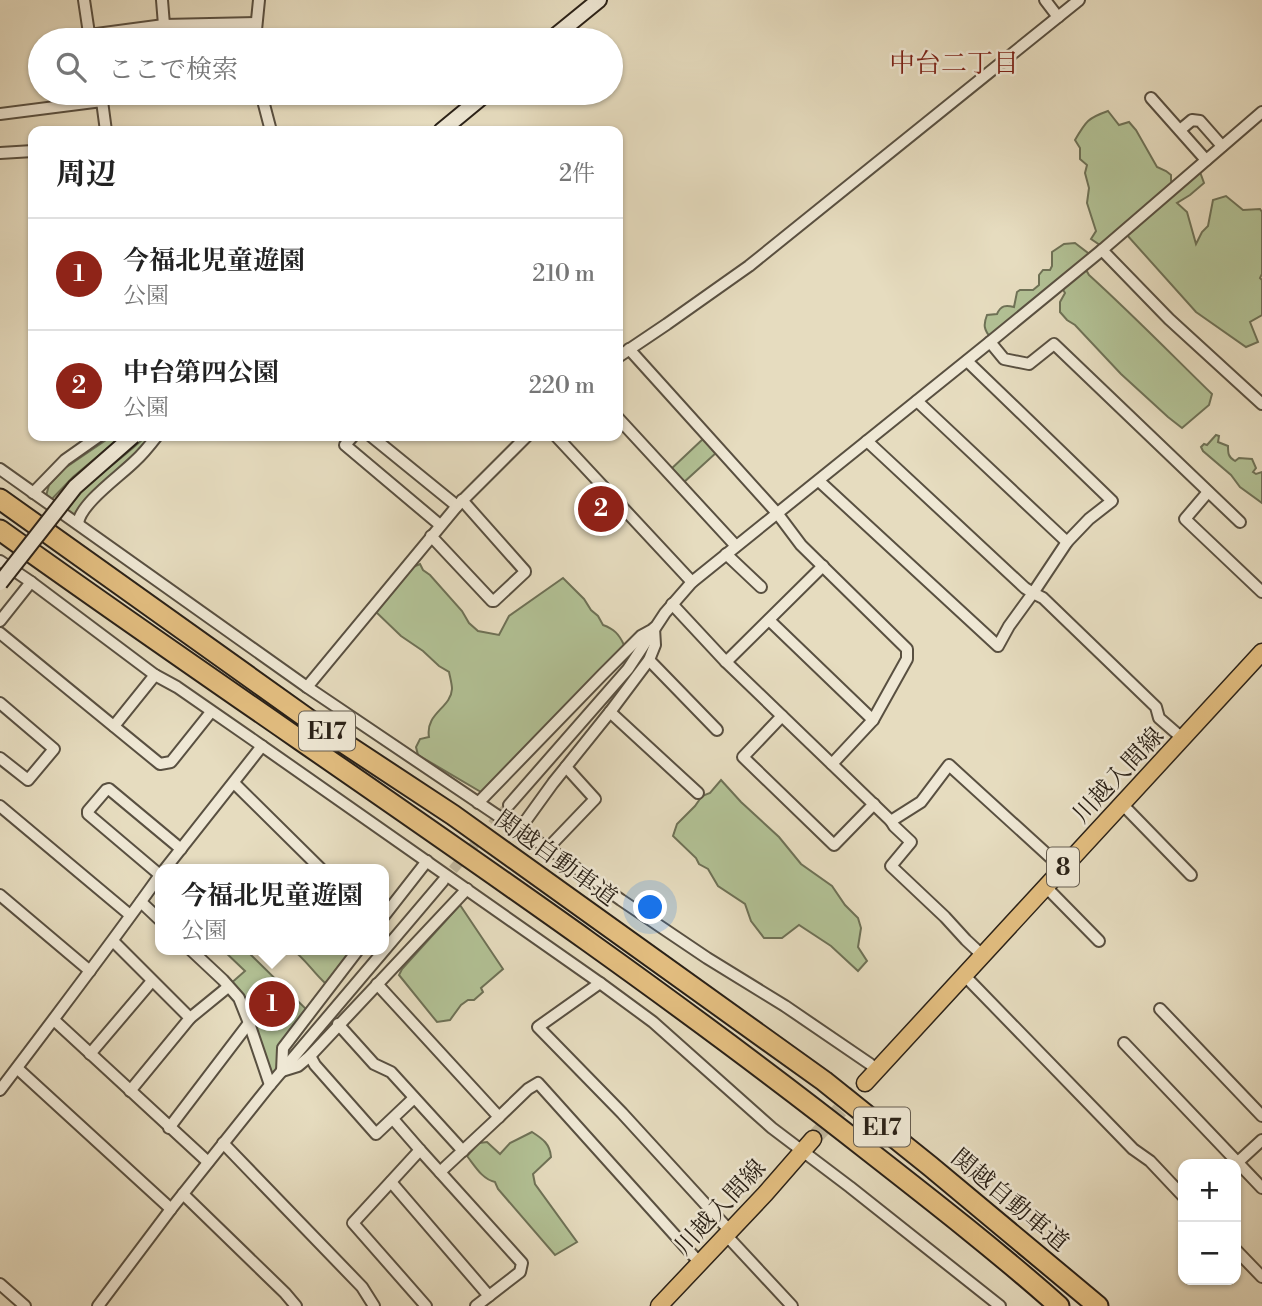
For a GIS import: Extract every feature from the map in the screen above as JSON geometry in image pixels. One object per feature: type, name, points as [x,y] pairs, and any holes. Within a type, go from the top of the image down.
[{"type":"highway","name":"関越自動車道","points":[[0,499],[318,726],[453,815],[824,1081],[1098,1306]]},
{"type":"highway","name":"関越自動車道","points":[[0,530],[644,981],[821,1114],[1024,1275],[1059,1306]]},
{"type":"main road","name":"川越入間線","points":[[865,1083],[1262,652]]},
{"type":"main road","name":"川越入間線","points":[[659,1306],[765,1194],[807,1145]]},
{"type":"street","points":[[84,0],[88,28]]},
{"type":"street","points":[[162,0],[164,25]]},
{"type":"street","points":[[256,28],[259,0]]},
{"type":"street","points":[[1045,0],[1058,17]]},
{"type":"street","points":[[623,353],[749,265],[1079,0]]},
{"type":"street","points":[[563,28],[591,1]]},
{"type":"street","points":[[147,28],[164,25],[256,23]]},
{"type":"street","points":[[1151,98],[1206,160]]},
{"type":"street","points":[[0,114],[53,105]]},
{"type":"street","points":[[102,105],[105,126]]},
{"type":"street","points":[[264,105],[270,126]]},
{"type":"street","points":[[447,126],[472,105]]},
{"type":"street","points":[[509,805],[628,669],[654,628],[692,582],[1102,250],[1262,112]]},
{"type":"street","points":[[1180,130],[1192,120],[1200,121],[1222,146]]},
{"type":"street","points":[[0,153],[28,151]]},
{"type":"street","points":[[1102,250],[1168,319],[1262,404]]},
{"type":"street","points":[[990,342],[1004,359],[1029,364],[1054,344],[1240,522]]},
{"type":"street","points":[[629,349],[777,513],[801,545],[907,649],[908,659],[873,720],[832,764]]},
{"type":"street","points":[[819,481],[999,646],[1009,626],[1067,542],[1089,519],[1112,501],[967,361]]},
{"type":"street","points":[[917,401],[1067,542]]},
{"type":"street","points":[[623,423],[736,547]]},
{"type":"street","points":[[33,493],[65,460],[92,441]]},
{"type":"street","points":[[0,583],[75,487],[128,441]]},
{"type":"street","points":[[78,523],[85,508],[137,460],[153,441]]},
{"type":"street","points":[[349,441],[345,445],[440,525]]},
{"type":"street","points":[[378,441],[459,503],[525,572],[492,601],[431,536]]},
{"type":"street","points":[[307,687],[459,503],[522,441]]},
{"type":"street","points":[[561,441],[692,582]]},
{"type":"street","points":[[867,441],[1025,588],[1043,598],[1156,707],[1159,718],[1182,738]]},
{"type":"street","points":[[0,469],[307,687],[707,958],[785,1006],[877,1071]]},
{"type":"street","points":[[1208,492],[1185,519],[1262,592]]},
{"type":"street","points":[[726,554],[761,587]]},
{"type":"street","points":[[0,561],[155,675],[177,687],[262,746],[653,1022],[762,1119],[807,1145],[850,1186],[1000,1306]]},
{"type":"street","points":[[726,662],[823,566]]},
{"type":"street","points":[[0,621],[31,582]]},
{"type":"street","points":[[672,604],[726,662],[911,842],[891,866],[982,955]]},
{"type":"street","points":[[769,620],[873,720]]},
{"type":"street","points":[[478,803],[601,675],[641,636],[654,628]]},
{"type":"street","points":[[519,830],[649,660],[655,645],[654,628]]},
{"type":"street","points":[[0,633],[160,764],[171,762],[211,712]]},
{"type":"street","points":[[649,660],[717,730]]},
{"type":"street","points":[[114,726],[155,675]]},
{"type":"street","points":[[0,703],[54,749],[28,780],[0,758]]},
{"type":"street","points":[[610,712],[698,793]]},
{"type":"street","points":[[782,716],[743,757],[834,845],[874,804]]},
{"type":"street","points":[[169,864],[262,746]]},
{"type":"street","points":[[891,821],[921,802],[949,765],[1062,868]]},
{"type":"street","points":[[548,848],[595,799],[566,767]]},
{"type":"street","points":[[234,783],[316,864]]},
{"type":"street","points":[[155,871],[88,814],[106,790],[109,789],[181,849]]},
{"type":"street","points":[[1122,804],[1191,875]]},
{"type":"street","points":[[0,806],[130,915]]},
{"type":"street","points":[[389,910],[427,861]]},
{"type":"street","points":[[389,945],[443,881]]},
{"type":"street","points":[[0,1090],[113,942],[155,882]]},
{"type":"street","points":[[1045,886],[1099,942]]},
{"type":"street","points":[[282,1072],[298,1066],[310,1056],[467,889]]},
{"type":"street","points":[[0,895],[90,971]]},
{"type":"street","points":[[141,902],[155,915]]},
{"type":"street","points":[[113,942],[190,1018]]},
{"type":"street","points":[[196,955],[239,998],[270,1085]]},
{"type":"street","points":[[282,1072],[283,1048],[354,955]]},
{"type":"street","points":[[98,1306],[223,1143],[381,955]]},
{"type":"street","points":[[964,975],[1133,1149],[1150,1161],[1178,1191]]},
{"type":"street","points":[[90,1054],[152,981]]},
{"type":"street","points":[[600,983],[538,1027],[622,1113],[792,1306]]},
{"type":"street","points":[[377,984],[499,1117]]},
{"type":"street","points":[[130,1091],[190,1018],[228,987]]},
{"type":"street","points":[[1160,1009],[1262,1116]]},
{"type":"street","points":[[54,1020],[208,1163]]},
{"type":"street","points":[[169,1128],[249,1023]]},
{"type":"street","points":[[338,1024],[374,1063],[391,1072],[463,1151]]},
{"type":"street","points":[[1124,1043],[1234,1159]]},
{"type":"street","points":[[310,1056],[376,1135],[414,1098]]},
{"type":"street","points":[[18,1069],[171,1209]]},
{"type":"street","points":[[440,1172],[528,1089],[538,1083],[699,1262]]},
{"type":"street","points":[[393,1119],[522,1264],[520,1272],[475,1306]]},
{"type":"street","points":[[1241,1160],[1262,1140]]},
{"type":"street","points":[[223,1143],[362,1287],[374,1306]]},
{"type":"street","points":[[420,1150],[353,1223],[426,1306]]},
{"type":"street","points":[[1241,1166],[1262,1188]]},
{"type":"street","points":[[391,1182],[489,1296]]},
{"type":"street","points":[[183,1194],[296,1306]]},
{"type":"street","points":[[1241,1255],[1262,1277]]},
{"type":"street","points":[[0,1284],[25,1306]]},
{"type":"green space","points":[[1108,111],[1119,125],[1129,122],[1136,130],[1157,167],[1171,175],[1175,190],[1200,172],[1204,183],[1177,203],[1187,212],[1196,244],[1208,226],[1213,200],[1226,196],[1243,210],[1260,209],[1262,212],[1262,315],[1250,322],[1258,342],[1246,347],[1196,312],[1127,235],[1103,247],[1091,239],[1096,231],[1087,203],[1087,165],[1080,159],[1080,148],[1075,140],[1088,121]]},
{"type":"green space","points":[[1075,243],[1088,253],[1085,268],[1089,275],[1212,394],[1209,405],[1182,428],[1121,374],[1060,312],[1060,302],[1065,293],[1062,288],[991,338],[987,332],[987,315],[997,314],[1004,306],[1014,307],[1017,292],[1033,290],[1039,285],[1039,275],[1043,270],[1050,270],[1052,252],[1064,244]]},
{"type":"green space","points":[[1216,435],[1219,436],[1218,442],[1228,446],[1229,455],[1235,461],[1239,458],[1252,459],[1256,468],[1253,472],[1262,472],[1262,503],[1240,487],[1231,475],[1203,451],[1201,447],[1207,445]]},
{"type":"green space","points":[[704,438],[717,452],[683,483],[670,470]]},
{"type":"green space","points":[[105,441],[116,441],[73,477],[51,500],[46,496],[49,485],[65,468]]},
{"type":"green space","points":[[140,441],[148,441],[75,515],[66,511],[83,490]]},
{"type":"green space","points":[[605,495],[616,507],[597,524],[586,511]]},
{"type":"green space","points":[[420,564],[478,631],[499,635],[509,616],[563,578],[584,599],[603,625],[618,635],[624,645],[611,663],[481,792],[418,755],[416,747],[420,739],[429,737],[434,716],[451,696],[449,672],[401,636],[376,612],[413,567]]},
{"type":"green space","points":[[721,780],[779,837],[801,864],[832,886],[858,918],[861,928],[858,947],[867,961],[858,971],[831,946],[799,925],[782,938],[764,938],[751,921],[745,904],[718,886],[708,869],[699,864],[673,836],[677,824],[702,796],[710,793]]},
{"type":"green space","points":[[460,905],[503,969],[481,988],[483,992],[474,1000],[468,1000],[461,1005],[450,1020],[437,1022],[399,975]]},
{"type":"green space","points":[[228,955],[251,955],[309,1012],[282,1048],[282,1071],[270,1084],[229,985],[245,971]]},
{"type":"green space","points":[[299,955],[350,955],[332,979],[325,983]]},
{"type":"green space","points":[[532,1132],[545,1142],[551,1157],[533,1174],[535,1184],[577,1242],[555,1255],[498,1189],[495,1182],[483,1175],[467,1156],[479,1143],[487,1142],[500,1154],[510,1143]]},
{"type":"tunnel","points":[[443,881],[509,805]]},
{"type":"tunnel","points":[[813,1139],[865,1083]]},
{"type":"place","name":"中台第四公園","points":[[601,509]]},
{"type":"place","name":"今福北児童遊園","points":[[272,1004]]},
{"type":"district","name":"中台二丁目","points":[[954,63]]}]
